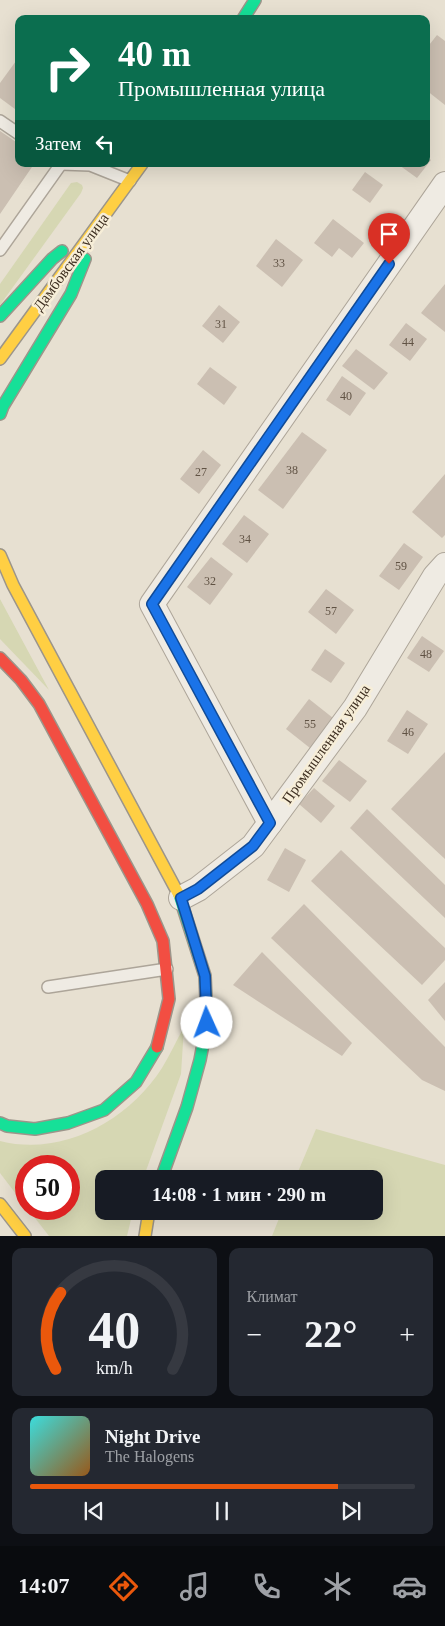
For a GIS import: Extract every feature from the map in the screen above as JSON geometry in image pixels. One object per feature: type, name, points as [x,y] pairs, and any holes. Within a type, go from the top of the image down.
[{"type":"main road","points":[[246,15],[255,0]]},
{"type":"main road","name":"Дамбовская улица","points":[[0,359],[140,167]]},
{"type":"main road","points":[[0,316],[52,259],[101,221]]},
{"type":"main road","points":[[0,414],[71,294],[101,221]]},
{"type":"main road","points":[[0,555],[13,585],[181,898],[205,976],[207,1023],[200,1060],[187,1107],[164,1170]]},
{"type":"main road","points":[[0,658],[21,680],[39,704],[147,904],[164,941],[168,969],[169,999],[159,1044],[136,1082],[104,1110],[68,1123],[35,1129],[0,1124]]},
{"type":"main road","points":[[0,1204],[25,1236]]},
{"type":"main road","points":[[145,1236],[148,1220]]},
{"type":"street","points":[[270,823],[152,604],[445,184]]},
{"type":"street","name":"Промышленная улица","points":[[181,898],[198,889],[253,846],[355,708],[435,576],[445,565]]},
{"type":"lane","points":[[0,120],[15,131]]},
{"type":"lane","points":[[0,250],[59,167]]},
{"type":"lane","points":[[93,167],[130,181]]},
{"type":"lane","points":[[48,987],[168,969]]},
{"type":"green space","points":[[77,182],[82,185],[81,193],[0,305],[0,284],[71,183]]},
{"type":"green space","points":[[0,599],[49,690],[0,639]]},
{"type":"green space","points":[[184,1027],[181,1074],[146,1170],[95,1170],[95,1220],[131,1220],[127,1236],[49,1236],[37,1220],[80,1220],[80,1155],[15,1155],[15,1193],[0,1173],[0,1141],[23,1145],[47,1144],[70,1139],[92,1130],[112,1119],[131,1104],[148,1087],[162,1068]]},
{"type":"green space","points":[[316,1129],[445,1165],[445,1236],[272,1236],[278,1220],[383,1220],[383,1170],[299,1170]]},
{"type":"building","points":[[437,35],[445,41],[445,105],[430,93],[430,44]]},
{"type":"building","points":[[15,62],[15,109],[0,98],[0,83]]},
{"type":"building","points":[[0,131],[15,141],[15,167],[32,167],[0,214]]},
{"type":"building","points":[[402,167],[426,167],[417,178]]},
{"type":"building","points":[[365,172],[383,185],[370,203],[352,190]]},
{"type":"building","points":[[333,219],[364,243],[352,258],[339,248],[332,257],[314,243]]},
{"type":"building","points":[[276,239],[303,260],[282,287],[256,266]]},
{"type":"building","points":[[445,284],[445,332],[421,313]]},
{"type":"building","points":[[219,305],[240,322],[223,343],[202,326]]},
{"type":"building","points":[[406,323],[427,339],[410,361],[389,345]]},
{"type":"building","points":[[356,349],[388,373],[374,390],[342,366]]},
{"type":"building","points":[[210,367],[237,387],[224,405],[197,384]]},
{"type":"building","points":[[342,376],[366,393],[350,416],[326,400]]},
{"type":"building","points":[[302,432],[327,450],[283,509],[258,490]]},
{"type":"building","points":[[203,450],[221,465],[199,494],[180,479]]},
{"type":"building","points":[[445,474],[445,535],[442,538],[412,512]]},
{"type":"building","points":[[244,515],[269,534],[247,563],[222,544]]},
{"type":"building","points":[[404,543],[423,557],[399,590],[379,576]]},
{"type":"building","points":[[211,557],[233,574],[210,605],[187,587]]},
{"type":"building","points":[[326,589],[354,610],[336,634],[308,612]]},
{"type":"building","points":[[422,636],[444,651],[429,672],[407,658]]},
{"type":"building","points":[[325,649],[345,663],[331,683],[311,670]]},
{"type":"building","points":[[309,699],[333,718],[310,748],[286,729]]},
{"type":"building","points":[[407,710],[428,724],[408,754],[387,741]]},
{"type":"building","points":[[445,752],[445,859],[391,809]]},
{"type":"building","points":[[339,760],[367,781],[350,802],[322,781]]},
{"type":"building","points":[[314,788],[335,806],[321,823],[299,804]]},
{"type":"building","points":[[367,809],[445,885],[445,918],[350,828]]},
{"type":"building","points":[[285,848],[306,860],[289,892],[267,880]]},
{"type":"building","points":[[341,850],[445,948],[445,960],[422,985],[311,881]]},
{"type":"building","points":[[304,904],[445,1047],[445,1091],[422,1080],[271,938]]},
{"type":"building","points":[[262,952],[352,1043],[342,1056],[233,985]]},
{"type":"building","points":[[445,982],[445,1021],[428,1000]]},
{"type":"traffic: fast","points":[[246,15],[255,0]]},
{"type":"traffic: fast","points":[[0,316],[52,259],[62,251]]},
{"type":"traffic: fast","points":[[0,414],[71,294],[85,259]]},
{"type":"traffic: fast","points":[[164,1170],[187,1107],[200,1060],[207,1023],[205,976],[179,895]]},
{"type":"traffic: fast","points":[[0,1123],[7,1126],[35,1129],[68,1123],[104,1110],[136,1082],[157,1047]]},
{"type":"traffic: slow","points":[[0,359],[140,167]]},
{"type":"traffic: slow","points":[[0,555],[13,585],[179,895]]},
{"type":"traffic: slow","points":[[0,1204],[25,1236]]},
{"type":"traffic: slow","points":[[145,1236],[148,1220]]},
{"type":"traffic: jam","points":[[0,658],[21,680],[39,704],[147,904],[163,941],[169,999],[157,1047]]},
{"type":"route","points":[[207,1023],[205,976],[181,898],[198,889],[253,846],[270,823],[152,604],[389,264]]}]
